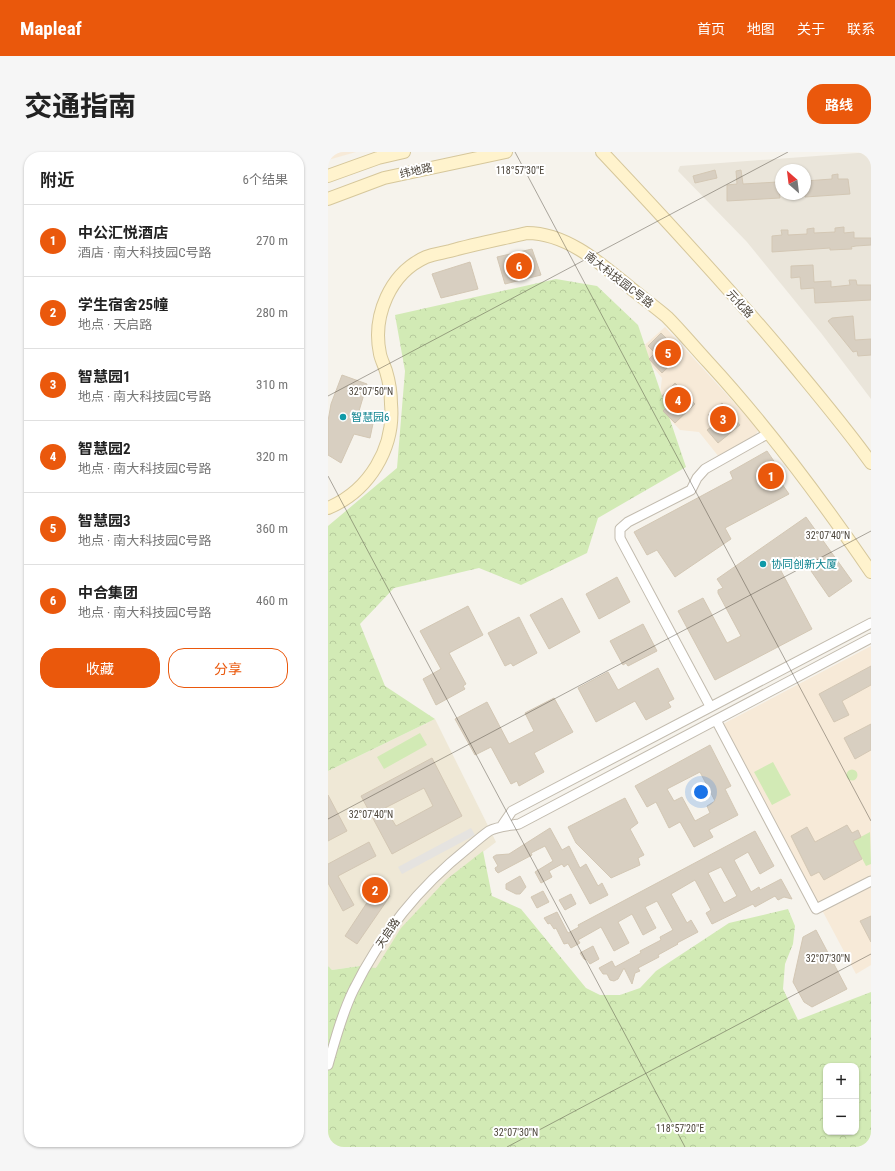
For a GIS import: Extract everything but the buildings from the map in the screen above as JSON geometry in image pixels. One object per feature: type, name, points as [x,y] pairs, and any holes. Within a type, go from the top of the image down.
[{"type":"street","name":"纬地路","points":[[328,176],[378,158],[404,152]]},
{"type":"street","name":"纬地路","points":[[328,199],[384,178],[506,152]]},
{"type":"street","name":"元化路","points":[[602,152],[764,330],[871,463]]},
{"type":"street","name":"南大科技园C号路","points":[[328,508],[350,496],[365,482],[377,464],[386,445],[391,425],[392,404],[386,371],[380,354],[378,322],[385,299],[395,282],[409,268],[426,257],[527,233],[539,233],[560,239],[606,268],[667,318],[735,392],[769,433],[812,487],[871,572]]},
{"type":"street","points":[[710,706],[620,538],[620,529],[628,522],[691,490],[697,478],[704,469],[769,433]]},
{"type":"street","points":[[501,827],[512,811],[871,623]]},
{"type":"street","points":[[501,827],[519,824],[871,638]]},
{"type":"street","points":[[716,720],[770,818],[816,910],[871,881]]},
{"type":"street","name":"天启路","points":[[328,1065],[338,1029],[353,992],[389,929],[410,902],[447,864],[490,830],[501,827]]},
{"type":"shaded area","points":[[328,152],[356,152],[328,160]]},
{"type":"shaded area","points":[[871,152],[871,399],[821,333],[747,242],[678,171],[680,166]]},
{"type":"shaded area","points":[[665,327],[759,430],[751,440],[719,457],[699,432],[680,430],[662,411],[660,395],[662,378],[639,350]]},
{"type":"shaded area","points":[[871,646],[871,965],[856,974],[723,724]]},
{"type":"shaded area","points":[[435,719],[496,842],[450,877],[376,968],[328,1035],[360,966],[332,970],[328,966],[328,771]]},
{"type":"shaded area","points":[[471,828],[475,835],[402,874],[398,867]]},
{"type":"green space","points":[[556,279],[597,286],[638,325],[686,467],[598,518],[587,553],[521,585],[479,568],[394,588],[360,624],[385,686],[435,719],[328,771],[328,526],[397,468],[405,371],[395,315]]},
{"type":"green space","points":[[420,733],[427,745],[384,769],[377,757]]},
{"type":"green space","points":[[773,762],[791,795],[772,805],[754,772]]},
{"type":"green space","points":[[852,769],[856,771],[858,775],[856,779],[852,781],[848,779],[846,775],[848,771]]},
{"type":"green space","points":[[870,832],[871,864],[866,866],[853,841]]},
{"type":"green space","points":[[483,851],[492,896],[521,909],[586,988],[600,995],[620,995],[640,988],[656,971],[729,923],[788,909],[795,926],[793,944],[785,964],[783,989],[798,1020],[871,992],[871,1147],[328,1147],[328,966],[332,970],[360,966],[376,968],[401,928],[447,879]]},
{"type":"place","name":"中合集团","points":[[519,266]]},
{"type":"place","name":"智慧园3","points":[[668,353]]},
{"type":"place","name":"智慧园2","points":[[678,400]]},
{"type":"place","name":"智慧园6","points":[[343,417]]},
{"type":"place","name":"智慧园1","points":[[723,419]]},
{"type":"place","name":"中公汇悦酒店","points":[[771,476]]},
{"type":"place","name":"协同创新大厦","points":[[763,564]]},
{"type":"place","name":"学生宿舍25幢","points":[[375,890]]}]
